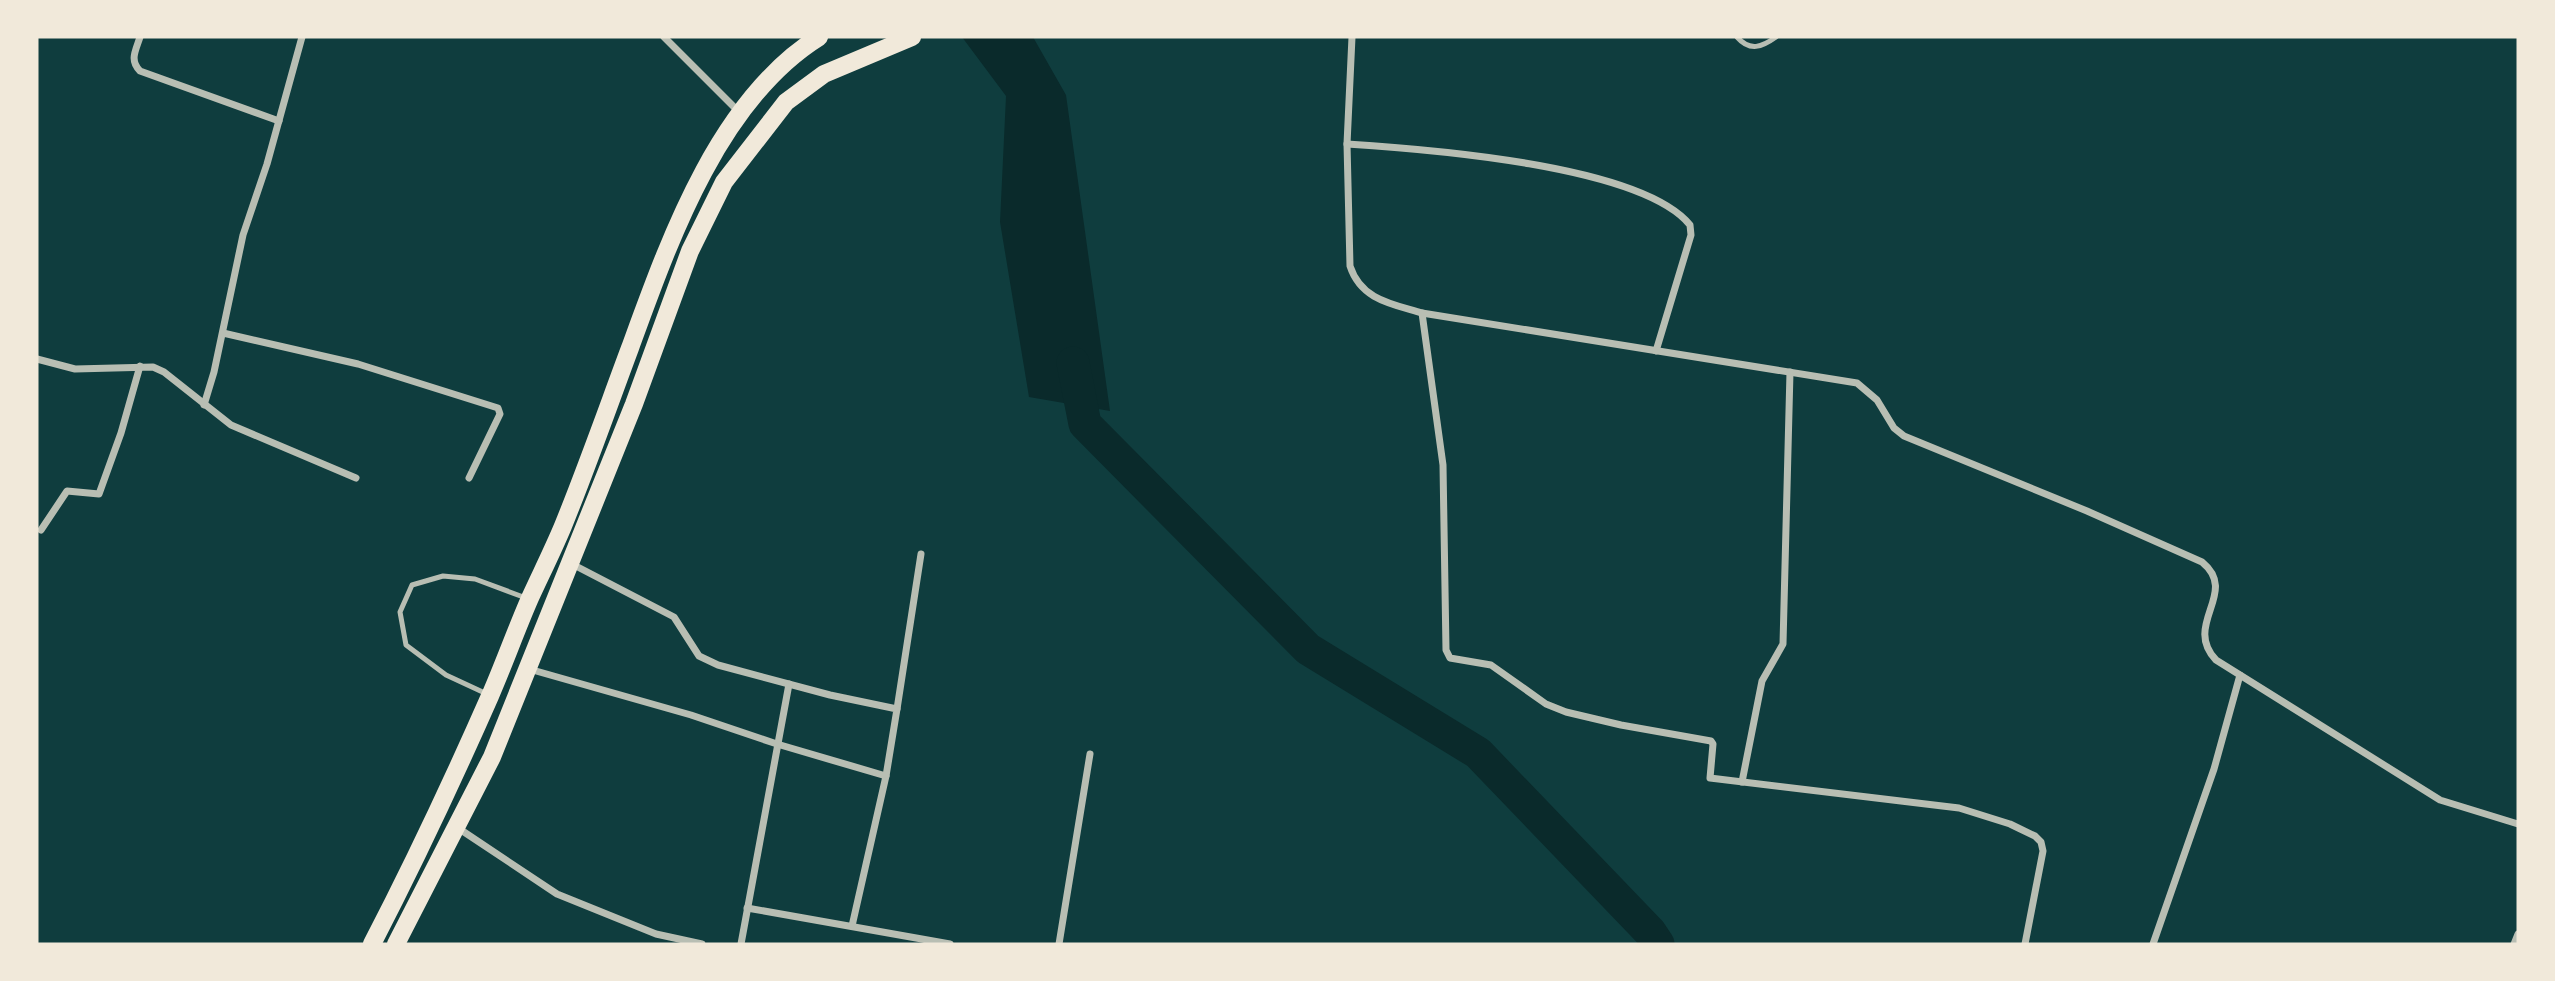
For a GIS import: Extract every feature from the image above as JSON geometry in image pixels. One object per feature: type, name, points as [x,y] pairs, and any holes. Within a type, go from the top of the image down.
[{"type":"highway","points":[[372,944],[410,870],[490,696],[572,503],[663,257],[701,176],[740,113],[766,81],[818,37]]},
{"type":"highway","points":[[397,944],[492,757],[634,404],[690,251],[724,182],[786,102],[824,74],[912,37]]},
{"type":"highway","points":[[530,599],[552,608]]},
{"type":"highway","points":[[490,696],[513,705]]},
{"type":"street","points":[[140,37],[133,58],[134,66],[140,71],[279,121]]},
{"type":"street","points":[[204,405],[223,333],[243,235],[303,37]]},
{"type":"street","points":[[664,37],[740,113]]},
{"type":"street","points":[[1352,37],[1347,144],[1350,266],[1354,279],[1364,291],[1378,300],[1422,313],[1857,383],[1877,400],[1894,428],[1904,436],[2109,520],[2202,562],[2213,571],[2216,579],[2216,591],[2204,630],[2204,643],[2216,660],[2440,800],[2518,824]]},
{"type":"street","points":[[1347,144],[1498,159],[1588,176],[1622,184],[1672,209],[1690,225],[1691,235],[1656,351]]},
{"type":"street","points":[[1422,313],[1443,465],[1447,654],[1452,659],[1491,665],[1546,704],[1566,712],[1712,741],[1709,778],[1959,808],[1984,814],[2035,835],[2041,842],[2043,851],[2025,944]]},
{"type":"street","points":[[223,333],[358,364],[498,408],[500,414],[469,478]]},
{"type":"street","points":[[37,359],[75,369],[153,367],[164,372],[231,425],[356,478]]},
{"type":"street","points":[[41,530],[67,491],[99,494],[121,433],[140,366]]},
{"type":"street","points":[[1742,782],[1762,681],[1783,644],[1790,372]]},
{"type":"street","points":[[852,926],[886,776],[921,554]]},
{"type":"street","points":[[570,563],[674,617],[699,656],[718,665],[897,709]]},
{"type":"street","points":[[528,668],[886,776]]},
{"type":"street","points":[[2152,944],[2214,769],[2240,675]]},
{"type":"street","points":[[741,944],[789,684]]},
{"type":"street","points":[[1059,944],[1090,754]]},
{"type":"street","points":[[457,827],[557,894],[656,934],[702,944]]},
{"type":"street","points":[[747,908],[950,944]]},
{"type":"street","points":[[2514,944],[2518,934]]},
{"type":"lane","points":[[1737,37],[1745,46],[1751,47],[1758,47],[1776,37]]},
{"type":"lane","points":[[490,696],[446,675],[406,645],[400,612],[412,585],[443,576],[475,579],[530,599]]},
{"type":"water","points":[[962,37],[1033,37],[1066,95],[1110,411],[1029,397],[1000,222],[1006,96]]},
{"type":"waterway","points":[[1073,363],[1085,424],[1308,649],[1478,753],[1650,932],[1658,944]]}]
